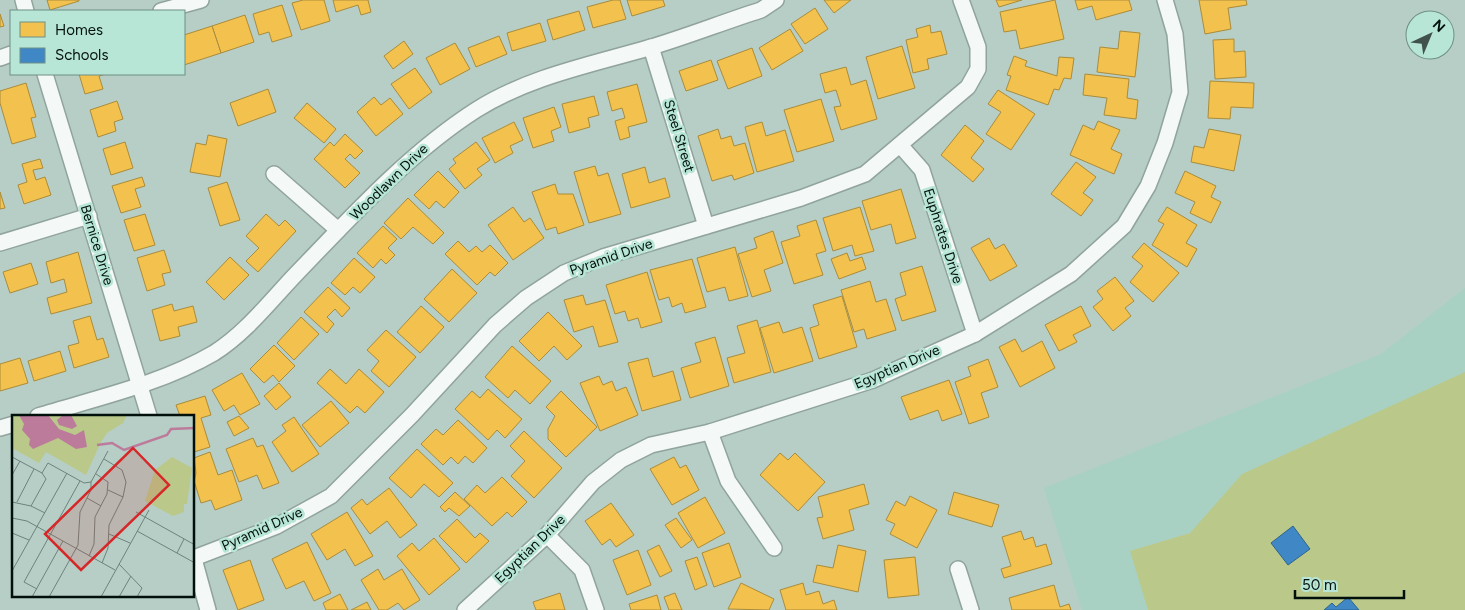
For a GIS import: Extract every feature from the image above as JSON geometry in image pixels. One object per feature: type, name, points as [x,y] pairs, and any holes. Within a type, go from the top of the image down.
[{"type":"street","points":[[165,10],[201,0]]},
{"type":"street","name":"Woodlawn Drive","points":[[41,415],[182,369],[215,352],[242,330],[338,230],[434,140],[478,109],[527,83],[651,47],[761,10],[776,0]]},
{"type":"street","name":"Pyramid Drive","points":[[195,558],[277,526],[331,496],[412,416],[495,325],[526,298],[564,274],[596,261],[801,198],[865,174],[968,87],[978,69],[978,47],[961,0]]},
{"type":"street","name":"Egyptian Drive","points":[[465,610],[546,535],[593,482],[621,460],[651,445],[710,432],[873,380],[975,334],[1071,274],[1124,226],[1148,186],[1166,143],[1180,92],[1175,34],[1165,0]]},
{"type":"street","name":"Steel Street","points":[[651,47],[706,226]]},
{"type":"street","name":"Bernice Drive","points":[[45,75],[150,415]]},
{"type":"street","name":"Euphrates Drive","points":[[900,145],[922,170],[975,334]]},
{"type":"street","points":[[274,174],[338,230]]},
{"type":"street","points":[[0,243],[89,216]]},
{"type":"street","points":[[710,432],[728,481],[774,548]]},
{"type":"street","points":[[546,535],[582,570],[596,610]]},
{"type":"street","points":[[195,562],[208,610]]},
{"type":"street","points":[[958,569],[971,610]]},
{"type":"shaded area","points":[[1465,288],[1465,610],[1082,610],[1044,488],[1381,354]]},
{"type":"green space","points":[[1465,372],[1465,610],[1148,610],[1130,551],[1190,533],[1242,474]]},
{"type":"building: Homes","points":[[47,0],[79,0],[79,1],[50,10]]},
{"type":"building: Homes","points":[[303,0],[324,0],[330,21],[301,30],[292,3]]},
{"type":"building: Homes","points":[[333,0],[368,0],[371,12],[361,15],[358,5],[336,12]]},
{"type":"building: Homes","points":[[620,0],[626,19],[593,28],[587,7]]},
{"type":"building: Homes","points":[[627,0],[663,0],[665,6],[632,16]]},
{"type":"building: Homes","points":[[824,0],[851,0],[834,13]]},
{"type":"building: Homes","points":[[996,0],[1022,0],[999,7]]},
{"type":"building: Homes","points":[[1055,0],[1064,39],[1020,49],[1016,30],[1004,32],[1000,12]]},
{"type":"building: Homes","points":[[1075,0],[1129,0],[1132,10],[1096,20],[1092,6],[1078,10]]},
{"type":"building: Homes","points":[[1199,0],[1246,0],[1247,5],[1228,8],[1231,29],[1205,34]]},
{"type":"building: Homes","points":[[282,5],[292,36],[272,42],[269,32],[259,35],[253,14]]},
{"type":"building: Homes","points":[[815,8],[828,29],[805,44],[791,24]]},
{"type":"building: Homes","points":[[579,11],[585,30],[553,40],[547,20]]},
{"type":"building: Homes","points":[[0,14],[4,26],[0,27]]},
{"type":"building: Homes","points":[[245,15],[254,42],[221,53],[212,26]]},
{"type":"building: Homes","points":[[540,23],[546,41],[512,51],[507,33]]},
{"type":"building: Homes","points":[[930,25],[931,33],[941,31],[947,54],[927,59],[929,69],[913,73],[906,40],[918,37],[916,29]]},
{"type":"building: Homes","points":[[212,26],[221,53],[185,65],[185,35]]},
{"type":"building: Homes","points":[[790,29],[803,51],[772,70],[759,48]]},
{"type":"building: Homes","points":[[1120,31],[1140,33],[1135,77],[1097,72],[1100,47],[1118,49]]},
{"type":"building: Homes","points":[[499,36],[507,54],[476,67],[468,48]]},
{"type":"building: Homes","points":[[1234,39],[1234,52],[1245,51],[1246,77],[1215,79],[1213,40]]},
{"type":"building: Homes","points":[[404,41],[413,54],[393,69],[384,56]]},
{"type":"building: Homes","points":[[455,43],[470,69],[440,85],[426,58]]},
{"type":"building: Homes","points":[[902,46],[915,88],[878,99],[866,57]]},
{"type":"building: Homes","points":[[752,48],[762,76],[728,89],[717,61]]},
{"type":"building: Homes","points":[[1014,56],[1027,61],[1025,66],[1057,76],[1059,57],[1074,58],[1071,79],[1064,78],[1059,90],[1054,89],[1048,105],[1006,90],[1011,76],[1007,75]]},
{"type":"building: Homes","points":[[711,60],[718,80],[686,91],[679,71]]},
{"type":"building: Homes","points":[[846,67],[851,85],[866,80],[877,119],[841,130],[834,107],[841,106],[836,90],[825,93],[820,74]]},
{"type":"building: Homes","points":[[415,68],[432,92],[409,109],[391,84]]},
{"type":"building: Homes","points":[[1085,74],[1129,79],[1127,98],[1138,100],[1136,119],[1104,115],[1107,98],[1083,95]]},
{"type":"building: Homes","points":[[79,75],[102,75],[99,76],[103,89],[85,94]]},
{"type":"building: Homes","points":[[1210,81],[1254,83],[1253,108],[1231,107],[1230,119],[1208,118]]},
{"type":"building: Homes","points":[[26,83],[36,117],[31,118],[36,137],[12,144],[0,103],[0,91]]},
{"type":"building: Homes","points":[[637,84],[647,122],[628,127],[630,137],[620,140],[615,121],[625,118],[622,108],[612,111],[607,92]]},
{"type":"building: Homes","points":[[268,89],[276,112],[238,126],[230,103]]},
{"type":"building: Homes","points":[[998,90],[1035,114],[1011,150],[986,134],[1001,112],[988,104]]},
{"type":"building: Homes","points":[[594,96],[599,115],[588,118],[590,127],[569,133],[562,104]]},
{"type":"building: Homes","points":[[374,97],[381,105],[390,98],[403,114],[376,136],[357,112]]},
{"type":"building: Homes","points":[[821,99],[834,141],[797,152],[784,110]]},
{"type":"building: Homes","points":[[117,101],[123,119],[114,122],[116,131],[98,137],[90,110]]},
{"type":"building: Homes","points":[[307,103],[336,129],[324,143],[294,118]]},
{"type":"building: Homes","points":[[554,107],[561,127],[551,131],[554,141],[533,148],[523,118]]},
{"type":"building: Homes","points":[[1098,121],[1120,130],[1111,149],[1122,154],[1114,174],[1070,155],[1083,125],[1094,130]]},
{"type":"building: Homes","points":[[514,122],[523,140],[510,146],[513,153],[495,163],[482,138]]},
{"type":"building: Homes","points":[[762,122],[766,136],[785,130],[794,161],[757,172],[745,127]]},
{"type":"building: Homes","points":[[965,125],[984,141],[971,158],[984,169],[973,182],[941,155]]},
{"type":"building: Homes","points":[[718,129],[721,139],[731,136],[734,146],[745,143],[754,173],[734,180],[732,175],[712,181],[698,136]]},
{"type":"building: Homes","points":[[1209,129],[1241,135],[1234,171],[1191,162],[1194,146],[1204,148]]},
{"type":"building: Homes","points":[[345,134],[363,151],[355,159],[350,154],[345,159],[360,173],[345,188],[314,159],[330,142],[334,146]]},
{"type":"building: Homes","points":[[208,135],[227,139],[220,177],[190,172],[196,143],[206,145]]},
{"type":"building: Homes","points":[[125,142],[133,168],[111,175],[103,149]]},
{"type":"building: Homes","points":[[476,142],[490,160],[477,169],[482,175],[465,189],[449,169],[456,163],[453,159]]},
{"type":"building: Homes","points":[[40,159],[43,168],[33,170],[36,180],[45,177],[51,195],[24,204],[18,185],[27,182],[22,164]]},
{"type":"building: Homes","points":[[1076,162],[1096,177],[1083,193],[1093,200],[1081,216],[1051,194]]},
{"type":"building: Homes","points":[[595,166],[598,176],[608,173],[621,214],[589,223],[574,172]]},
{"type":"building: Homes","points":[[645,167],[649,183],[665,178],[670,197],[631,208],[622,174]]},
{"type":"building: Homes","points":[[438,171],[459,192],[444,208],[436,201],[429,209],[414,195]]},
{"type":"building: Homes","points":[[1185,171],[1216,186],[1211,197],[1221,202],[1211,223],[1190,213],[1195,202],[1175,193]]},
{"type":"building: Homes","points":[[142,177],[145,186],[135,189],[141,207],[121,213],[112,186]]},
{"type":"building: Homes","points":[[227,182],[240,220],[220,226],[208,188]]},
{"type":"building: Homes","points":[[555,184],[558,194],[573,194],[584,225],[558,234],[556,227],[546,230],[532,192]]},
{"type":"building: Homes","points":[[901,189],[916,238],[896,244],[891,224],[871,230],[862,201]]},
{"type":"building: Homes","points":[[0,192],[5,208],[0,209]]},
{"type":"building: Homes","points":[[408,198],[444,233],[433,244],[413,227],[401,239],[384,223]]},
{"type":"building: Homes","points":[[513,207],[524,222],[530,218],[544,238],[513,260],[488,225]]},
{"type":"building: Homes","points":[[860,207],[874,251],[855,256],[852,245],[833,251],[823,218]]},
{"type":"building: Homes","points":[[1167,207],[1197,225],[1186,243],[1197,249],[1187,267],[1152,245],[1164,224],[1158,221]]},
{"type":"building: Homes","points":[[145,214],[155,245],[134,251],[124,220]]},
{"type":"building: Homes","points":[[266,214],[279,226],[285,220],[296,231],[258,272],[246,261],[259,248],[246,236]]},
{"type":"building: Homes","points":[[816,220],[826,251],[816,254],[823,275],[794,284],[781,242],[800,236],[797,226]]},
{"type":"building: Homes","points":[[383,226],[397,239],[388,248],[395,255],[386,264],[381,259],[373,268],[357,253]]},
{"type":"building: Homes","points":[[773,231],[783,263],[764,270],[771,291],[752,297],[738,254],[757,248],[754,238]]},
{"type":"building: Homes","points":[[989,238],[995,249],[1004,244],[1017,266],[990,281],[971,248]]},
{"type":"building: Homes","points":[[458,241],[469,252],[476,246],[482,252],[490,245],[508,263],[495,276],[490,272],[477,285],[445,254]]},
{"type":"building: Homes","points":[[1144,243],[1179,273],[1153,302],[1130,282],[1143,266],[1132,257]]},
{"type":"building: Homes","points":[[735,247],[748,296],[729,301],[725,287],[707,292],[697,258]]},
{"type":"building: Homes","points":[[164,250],[171,272],[162,274],[165,285],[147,291],[137,258]]},
{"type":"building: Homes","points":[[78,252],[92,303],[51,314],[47,298],[67,292],[64,279],[51,283],[46,262]]},
{"type":"building: Homes","points":[[847,253],[850,261],[862,257],[866,269],[839,279],[831,259]]},
{"type":"building: Homes","points":[[230,257],[249,275],[224,300],[206,282]]},
{"type":"building: Homes","points":[[354,258],[375,277],[360,293],[353,287],[345,295],[331,283]]},
{"type":"building: Homes","points":[[692,259],[706,307],[685,313],[682,303],[672,307],[669,297],[659,300],[650,270]]},
{"type":"building: Homes","points":[[31,263],[38,284],[10,293],[3,272]]},
{"type":"building: Homes","points":[[922,266],[936,311],[902,321],[895,299],[906,295],[900,273]]},
{"type":"building: Homes","points":[[452,269],[477,293],[449,322],[424,299]]},
{"type":"building: Homes","points":[[647,272],[662,322],[641,328],[638,318],[628,321],[625,311],[615,314],[606,285]]},
{"type":"building: Homes","points":[[1115,277],[1134,301],[1125,308],[1131,316],[1113,331],[1093,307],[1103,299],[1097,291]]},
{"type":"building: Homes","points":[[870,281],[876,302],[886,299],[896,330],[867,339],[864,329],[854,332],[841,290]]},
{"type":"building: Homes","points":[[328,287],[350,308],[342,317],[335,309],[327,317],[334,324],[327,333],[304,312]]},
{"type":"building: Homes","points":[[583,295],[586,305],[605,300],[618,342],[599,347],[593,326],[574,332],[564,300]]},
{"type":"building: Homes","points":[[842,296],[857,347],[819,359],[810,328],[819,325],[813,305]]},
{"type":"building: Homes","points":[[172,304],[174,311],[193,306],[197,322],[178,327],[180,336],[160,341],[152,310]]},
{"type":"building: Homes","points":[[421,306],[444,327],[420,353],[397,332]]},
{"type":"building: Homes","points":[[1081,306],[1091,326],[1073,335],[1077,342],[1059,351],[1045,325]]},
{"type":"building: Homes","points":[[548,312],[582,346],[567,360],[554,346],[539,361],[519,341]]},
{"type":"building: Homes","points":[[90,316],[97,340],[103,338],[109,357],[74,368],[68,346],[79,343],[73,321]]},
{"type":"building: Homes","points":[[301,317],[319,334],[294,360],[277,343]]},
{"type":"building: Homes","points":[[757,320],[771,372],[734,383],[727,358],[745,353],[737,326]]},
{"type":"building: Homes","points":[[779,322],[783,333],[802,327],[813,361],[774,373],[760,328]]},
{"type":"building: Homes","points":[[386,330],[416,357],[389,387],[371,371],[379,361],[367,350]]},
{"type":"building: Homes","points":[[715,337],[729,386],[690,398],[681,368],[701,362],[695,343]]},
{"type":"building: Homes","points":[[1015,339],[1022,352],[1042,341],[1055,368],[1020,387],[999,347]]},
{"type":"building: Homes","points":[[274,345],[295,366],[279,382],[273,375],[264,383],[250,369]]},
{"type":"building: Homes","points":[[512,346],[551,381],[530,404],[515,390],[508,398],[485,377]]},
{"type":"building: Homes","points":[[60,351],[66,371],[34,381],[28,361]]},
{"type":"building: Homes","points":[[20,358],[28,383],[0,391],[0,364]]},
{"type":"building: Homes","points":[[648,358],[653,377],[673,371],[681,400],[642,411],[628,363]]},
{"type":"building: Homes","points":[[988,359],[998,387],[981,393],[989,417],[969,424],[955,382],[971,376],[968,367]]},
{"type":"building: Homes","points":[[330,369],[346,384],[359,369],[384,392],[365,413],[357,406],[350,413],[317,383]]},
{"type":"building: Homes","points":[[242,373],[260,404],[240,415],[234,405],[224,411],[212,390]]},
{"type":"building: Homes","points":[[599,376],[603,385],[612,381],[616,391],[626,387],[638,415],[600,431],[580,383]]},
{"type":"building: Homes","points":[[949,380],[962,414],[942,421],[938,410],[910,420],[901,397]]},
{"type":"building: Homes","points":[[279,383],[291,397],[276,410],[264,396]]},
{"type":"building: Homes","points":[[488,389],[522,419],[505,438],[497,430],[488,440],[455,409],[472,391],[480,398]]},
{"type":"building: Homes","points":[[561,391],[597,427],[566,457],[548,439],[548,429],[555,416],[546,407]]},
{"type":"building: Homes","points":[[205,396],[211,415],[201,418],[210,447],[195,452],[195,415],[180,415],[176,405]]},
{"type":"building: Homes","points":[[331,401],[349,423],[320,447],[302,425]]},
{"type":"building: Homes","points":[[239,416],[249,428],[234,436],[227,422]]},
{"type":"building: Homes","points":[[294,417],[319,454],[292,472],[272,442],[286,431],[282,425]]},
{"type":"building: Homes","points":[[458,420],[487,448],[473,463],[465,456],[458,464],[451,457],[443,465],[421,444],[436,429],[443,435]]},
{"type":"building: Homes","points":[[524,431],[562,468],[534,498],[511,476],[525,461],[510,446]]},
{"type":"building: Homes","points":[[253,438],[257,447],[263,445],[279,483],[263,489],[257,475],[239,482],[226,449]]},
{"type":"building: Homes","points":[[417,449],[453,483],[439,497],[424,484],[411,498],[389,478]]},
{"type":"building: Homes","points":[[210,452],[218,475],[232,470],[242,500],[215,510],[211,500],[201,503],[195,484],[195,458]]},
{"type":"building: Homes","points":[[780,453],[788,460],[795,453],[825,482],[798,511],[760,475]]},
{"type":"building: Homes","points":[[674,457],[680,468],[686,465],[699,490],[672,505],[650,469]]},
{"type":"building: Homes","points":[[502,477],[527,502],[512,517],[507,512],[492,526],[464,499],[477,485],[485,493]]},
{"type":"building: Homes","points":[[864,484],[869,504],[849,510],[854,530],[823,539],[817,518],[823,517],[818,497]]},
{"type":"building: Homes","points":[[389,488],[417,525],[400,538],[387,521],[370,534],[351,508],[362,499],[367,505]]},
{"type":"building: Homes","points":[[455,492],[470,506],[459,516],[449,508],[445,512],[440,507]]},
{"type":"building: Homes","points":[[954,492],[999,505],[992,527],[948,514]]},
{"type":"building: Homes","points":[[910,496],[937,510],[917,548],[890,534],[895,524],[886,520],[896,501],[905,506]]},
{"type":"building: Homes","points":[[705,497],[725,533],[698,548],[678,513]]},
{"type":"building: Homes","points":[[611,503],[634,535],[616,547],[610,539],[602,545],[585,521]]},
{"type":"building: Homes","points":[[347,512],[373,556],[355,566],[345,549],[327,560],[311,534]]},
{"type":"building: Homes","points":[[676,518],[692,540],[681,548],[665,525]]},
{"type":"building: Homes","points":[[457,519],[475,538],[480,533],[489,541],[466,563],[439,536]]},
{"type":"building: Homes","points":[[1021,531],[1024,540],[1033,537],[1036,547],[1046,544],[1052,564],[1004,578],[1001,569],[1011,566],[1002,537]]},
{"type":"building: Homes","points":[[434,538],[460,569],[429,595],[397,556],[412,543],[419,551]]},
{"type":"building: Homes","points":[[307,542],[331,593],[314,601],[304,581],[286,589],[272,559]]},
{"type":"building: Homes","points":[[729,543],[741,577],[714,587],[702,553]]},
{"type":"building: Homes","points":[[659,545],[672,571],[660,577],[647,551]]},
{"type":"building: Homes","points":[[838,545],[866,551],[858,592],[813,582],[817,565],[833,568]]},
{"type":"building: Homes","points":[[638,550],[651,585],[627,595],[613,560]]},
{"type":"building: Homes","points":[[697,557],[707,585],[695,590],[685,561]]},
{"type":"building: Homes","points":[[915,557],[919,595],[888,598],[884,560]]},
{"type":"building: Homes","points":[[250,560],[264,600],[238,610],[223,570]]},
{"type":"building: Homes","points":[[378,569],[384,580],[402,569],[420,600],[404,610],[398,603],[387,610],[379,610],[361,580]]},
{"type":"building: Homes","points":[[741,583],[774,599],[769,610],[728,609]]},
{"type":"building: Homes","points":[[803,583],[806,595],[819,591],[823,604],[834,600],[837,610],[786,610],[780,590]]},
{"type":"building: Homes","points":[[1054,585],[1060,607],[1069,604],[1071,610],[1012,610],[1009,598]]},
{"type":"building: Homes","points":[[560,593],[565,610],[536,610],[533,602]]},
{"type":"building: Homes","points":[[675,593],[682,610],[669,610],[664,597]]},
{"type":"building: Homes","points":[[340,594],[348,610],[326,610],[323,603]]},
{"type":"building: Homes","points":[[657,595],[661,610],[631,610],[629,604]]},
{"type":"building: Homes","points":[[367,602],[371,610],[351,610]]},
{"type":"building: Schools","points":[[1293,526],[1310,549],[1288,565],[1271,543]]},
{"type":"building: Schools","points":[[1348,597],[1359,610],[1324,610],[1332,603],[1336,607]]}]
